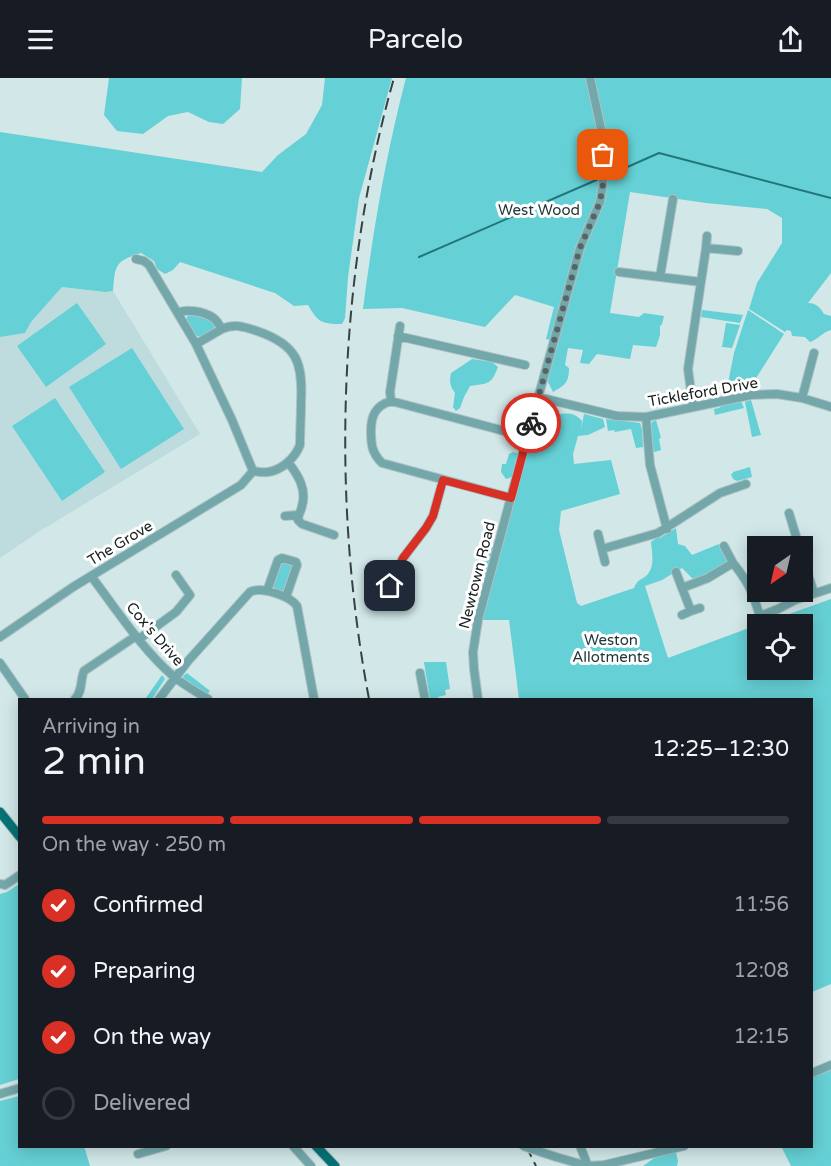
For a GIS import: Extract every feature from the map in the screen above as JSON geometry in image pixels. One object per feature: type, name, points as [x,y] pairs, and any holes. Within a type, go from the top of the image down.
[{"type":"main road","points":[[0,812],[18,834]]},
{"type":"main road","points":[[318,1148],[335,1166]]},
{"type":"street","name":"Newtown Road","points":[[478,698],[473,652],[476,632],[580,248],[600,202],[603,184],[603,138],[590,78]]},
{"type":"street","points":[[660,277],[673,199]]},
{"type":"street","points":[[693,406],[688,369],[707,236]]},
{"type":"street","points":[[706,248],[738,251]]},
{"type":"street","points":[[136,259],[149,265],[196,344],[253,471],[271,472],[288,462],[300,445],[302,373],[296,358],[278,339],[235,325],[228,326],[196,344]]},
{"type":"street","points":[[619,272],[701,282]]},
{"type":"street","points":[[178,313],[187,310],[211,316],[222,329]]},
{"type":"street","points":[[391,401],[390,392],[400,326]]},
{"type":"street","points":[[398,336],[525,365]]},
{"type":"street","points":[[802,398],[814,353]]},
{"type":"street","name":"Tickleford Drive","points":[[538,397],[617,416],[646,417],[751,395],[777,394],[802,398],[831,407]]},
{"type":"street","points":[[511,498],[382,463],[372,449],[371,419],[378,407],[391,401],[527,437]]},
{"type":"street","points":[[646,417],[650,465],[667,529]]},
{"type":"street","points":[[288,462],[301,481],[303,490],[303,505],[298,520],[302,524],[334,535]]},
{"type":"street","name":"The Grove","points":[[0,638],[91,576],[241,485],[253,471]]},
{"type":"street","points":[[727,478],[730,488]]},
{"type":"street","points":[[382,583],[390,586],[403,558],[429,523],[438,502],[443,480]]},
{"type":"street","points":[[602,549],[667,529],[720,493],[746,484]]},
{"type":"street","points":[[789,513],[796,536]]},
{"type":"street","points":[[285,516],[298,515]]},
{"type":"street","points":[[598,534],[605,562]]},
{"type":"street","points":[[724,546],[747,582],[760,616],[795,600],[831,588]]},
{"type":"street","points":[[267,591],[278,560],[282,558],[296,562],[286,597]]},
{"type":"street","points":[[682,588],[708,578],[733,563]]},
{"type":"street","points":[[676,572],[691,611]]},
{"type":"street","points":[[76,698],[80,693],[84,671],[176,612],[190,595],[176,575]]},
{"type":"street","name":"Cox's Drive","points":[[91,576],[162,666],[175,678],[206,698]]},
{"type":"street","points":[[160,698],[255,589],[291,599],[297,606],[314,698]]},
{"type":"street","points":[[682,615],[700,608]]},
{"type":"street","points":[[0,663],[24,698]]},
{"type":"street","points":[[420,673],[425,698]]},
{"type":"street","points":[[0,885],[5,885],[18,876]]},
{"type":"street","points":[[813,1073],[831,1065]]},
{"type":"street","points":[[0,1094],[18,1089]]},
{"type":"street","points":[[138,1154],[159,1148]]},
{"type":"street","points":[[295,1148],[311,1166]]},
{"type":"street","points":[[529,1148],[588,1166],[604,1166],[676,1148]]},
{"type":"street","points":[[581,1148],[588,1166]]},
{"type":"shaded area","points":[[62,287],[113,291],[200,434],[40,531],[0,558],[0,337],[25,333],[31,322]]},
{"type":"green space","points":[[109,78],[242,78],[240,109],[223,124],[209,122],[188,112],[168,116],[143,134],[117,131],[104,115]]},
{"type":"green space","points":[[325,78],[392,78],[359,198],[345,318],[342,324],[321,321],[308,305],[294,306],[275,293],[180,262],[173,270],[165,274],[157,269],[154,261],[141,253],[118,265],[113,291],[62,287],[31,322],[25,333],[0,337],[0,132],[262,172],[278,155],[306,134],[322,105]]},
{"type":"green space","name":"West Wood","points":[[406,78],[831,78],[831,273],[808,303],[816,305],[824,314],[831,316],[831,330],[810,342],[805,337],[792,336],[791,331],[785,332],[749,309],[757,283],[782,243],[782,218],[767,209],[630,192],[610,313],[639,317],[644,313],[664,316],[656,347],[633,345],[630,359],[597,354],[589,364],[580,363],[583,350],[568,348],[565,365],[569,368],[567,380],[553,392],[548,382],[554,341],[546,339],[554,307],[515,295],[485,327],[402,308],[363,309],[381,193]]},
{"type":"green space","points":[[77,303],[106,344],[46,387],[17,346]]},
{"type":"green space","points":[[702,310],[743,315],[740,323],[701,317]]},
{"type":"green space","points":[[748,310],[784,334],[751,386],[727,388],[734,353]]},
{"type":"green space","points":[[188,315],[212,320],[216,325],[207,334],[197,336],[186,320]]},
{"type":"green space","points":[[726,323],[740,325],[732,348],[722,347]]},
{"type":"green space","points":[[132,348],[184,429],[121,469],[69,387]]},
{"type":"green space","points":[[472,359],[492,362],[498,367],[491,380],[470,386],[460,408],[456,411],[453,407],[455,393],[450,384],[451,373]]},
{"type":"green space","points":[[55,398],[105,472],[62,501],[12,426]]},
{"type":"green space","points":[[751,400],[761,435],[752,437],[745,402]]},
{"type":"green space","points":[[741,401],[744,408],[715,415],[714,409],[724,404]]},
{"type":"green space","name":"Weston Allotments","points":[[542,414],[570,414],[582,421],[581,430],[584,414],[603,419],[605,427],[588,435],[578,436],[573,454],[574,464],[611,460],[620,494],[561,511],[559,530],[577,603],[581,606],[634,588],[638,581],[650,572],[651,542],[676,528],[678,544],[685,546],[692,555],[719,544],[727,561],[726,564],[694,580],[682,568],[662,580],[645,586],[668,658],[747,629],[747,680],[813,680],[813,614],[789,614],[831,599],[831,984],[813,992],[813,698],[519,698],[509,620],[478,620],[489,580],[480,577],[488,546],[497,548],[518,475],[506,479],[501,472],[502,464],[506,464],[509,454],[513,452],[524,455]]},
{"type":"green space","points":[[606,419],[640,423],[643,447],[636,448],[631,429],[608,431]]},
{"type":"green space","points":[[656,420],[661,438],[659,439],[661,450],[655,452],[653,451],[651,425]]},
{"type":"green space","points":[[750,467],[752,477],[737,481],[733,479],[731,474],[733,472]]},
{"type":"green space","points":[[283,561],[293,566],[285,592],[272,587]]},
{"type":"green space","points":[[424,662],[446,662],[450,689],[445,690],[446,695],[430,698]]},
{"type":"green space","points":[[187,673],[210,691],[207,694],[184,679],[183,676]]},
{"type":"green space","points":[[162,675],[165,679],[153,698],[146,698]]},
{"type":"green space","points":[[18,885],[18,1079],[0,1085],[0,894]]},
{"type":"green space","points":[[831,1069],[831,1166],[791,1166],[782,1148],[813,1148],[813,1077]]},
{"type":"green space","points":[[18,1096],[18,1148],[85,1148],[90,1166],[0,1166],[0,1101]]},
{"type":"green space","points":[[676,1152],[677,1166],[643,1166],[660,1154]]},
{"type":"waterway","points":[[607,176],[659,153],[831,198]]},
{"type":"waterway","points":[[419,257],[601,178]]},
{"type":"railway","points":[[369,698],[357,623],[349,545],[345,466],[346,387],[351,308],[361,230],[375,153],[394,78]]},
{"type":"railway","points":[[527,1148],[536,1166]]},
{"type":"way so far","points":[[531,423],[580,248],[600,202],[603,184],[603,155]]},
{"type":"route","points":[[390,586],[403,558],[433,516],[443,480],[511,498],[531,423]]}]
